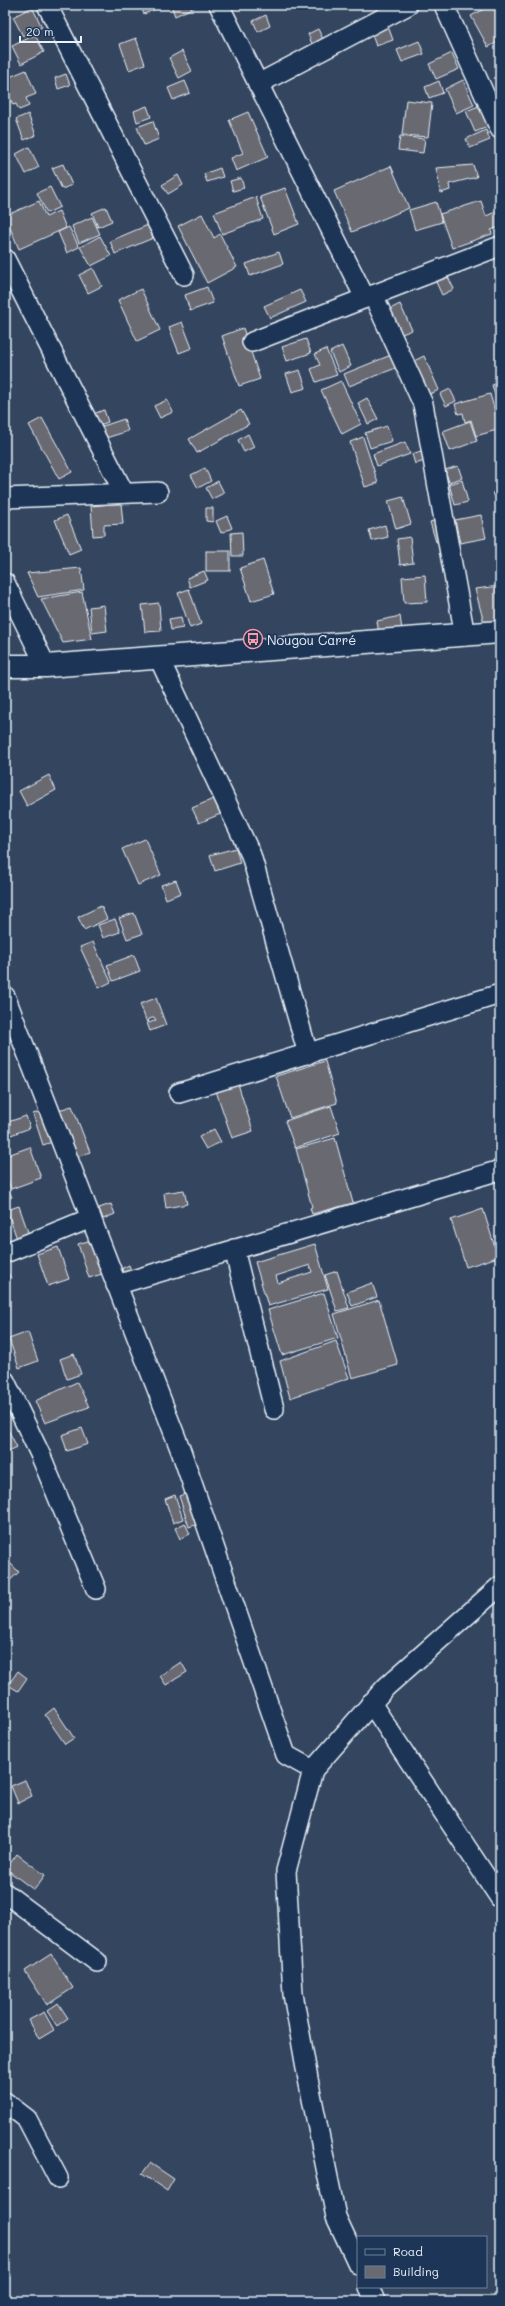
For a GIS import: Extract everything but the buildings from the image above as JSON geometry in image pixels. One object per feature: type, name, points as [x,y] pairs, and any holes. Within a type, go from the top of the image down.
[{"type":"street","points":[[47,5],[184,275]]},
{"type":"street","points":[[219,5],[258,84],[423,404],[465,636]]},
{"type":"street","points":[[258,84],[408,5]]},
{"type":"street","points":[[444,5],[495,105],[500,129]]},
{"type":"street","points":[[252,342],[500,246]]},
{"type":"street","points":[[5,259],[124,493]]},
{"type":"street","points":[[5,498],[158,492]]},
{"type":"street","points":[[5,583],[46,666]]},
{"type":"street","points":[[5,666],[46,666],[465,636],[500,632]]},
{"type":"street","points":[[159,658],[251,855],[308,1054]]},
{"type":"street","points":[[179,1093],[500,994]]},
{"type":"street","points":[[5,996],[181,1451],[286,1755],[313,1770]]},
{"type":"street","points":[[116,1285],[500,1170]]},
{"type":"street","points":[[5,1254],[91,1218]]},
{"type":"street","points":[[234,1249],[274,1409]]},
{"type":"street","points":[[5,1381],[40,1454],[96,1588]]},
{"type":"street","points":[[357,2262],[336,2217],[293,1994],[286,1871],[313,1770],[386,1687],[500,1586]]},
{"type":"street","points":[[371,1703],[500,1898]]},
{"type":"street","points":[[5,1893],[97,1962]]},
{"type":"street","points":[[5,2102],[27,2119],[58,2178]]},
{"type":"street","points":[[369,2288],[375,2301]]},
{"type":"place","name":"Nougou Carré","points":[[253,639]]}]
